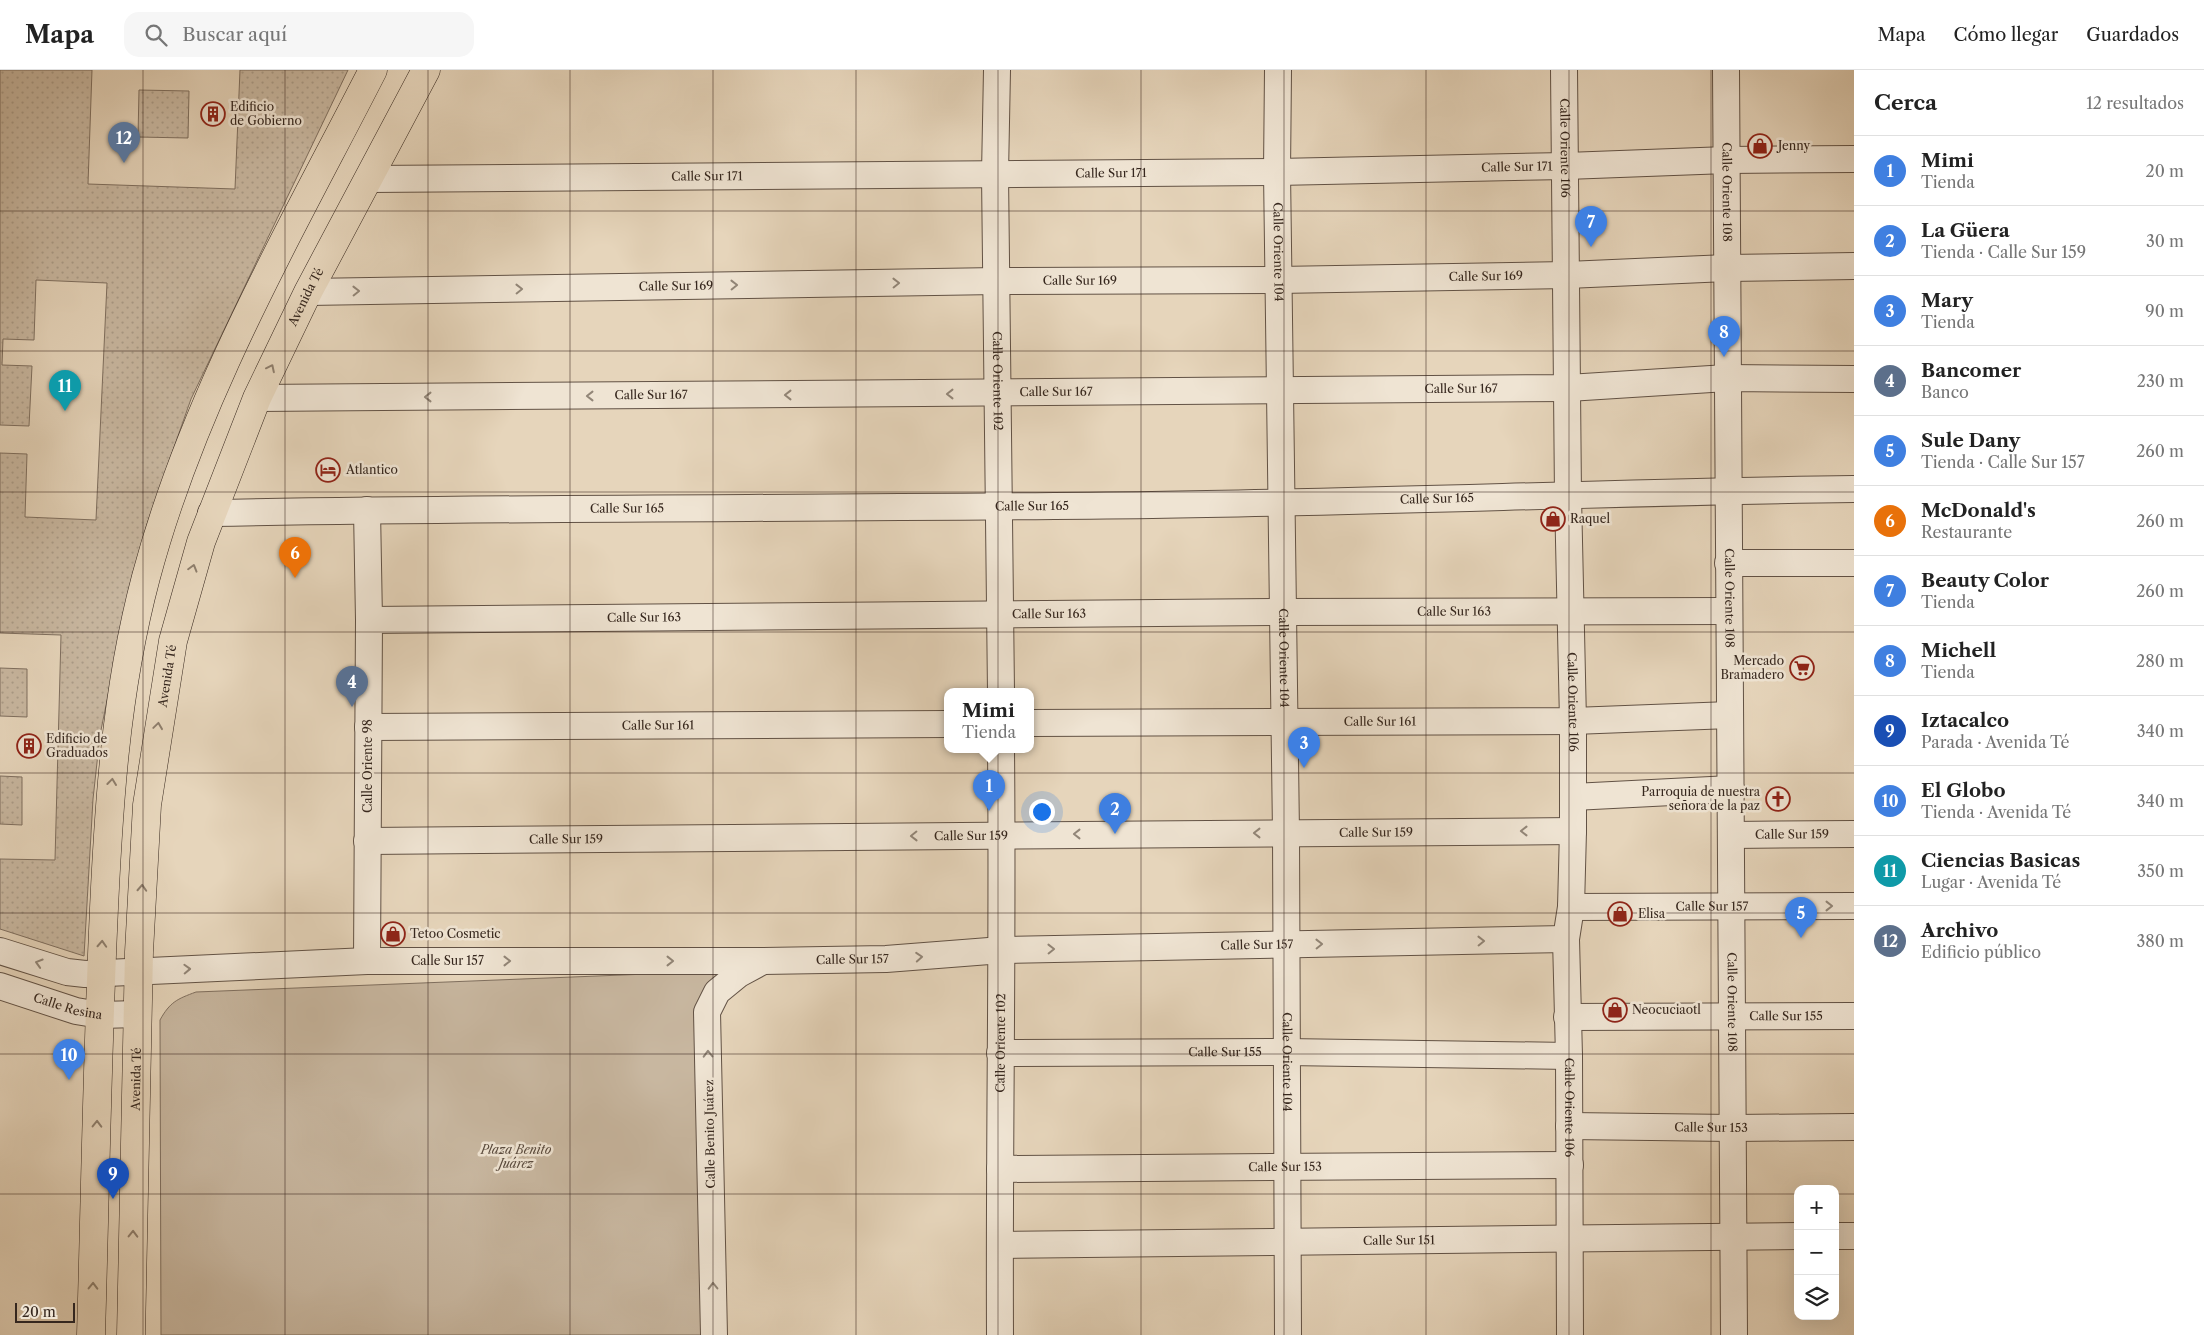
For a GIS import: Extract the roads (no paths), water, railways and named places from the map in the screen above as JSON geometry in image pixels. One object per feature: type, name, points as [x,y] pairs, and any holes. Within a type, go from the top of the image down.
[{"type":"main road","points":[[91,1335],[101,974],[108,806],[126,666],[147,576],[174,492],[211,393],[262,286],[373,70]]},
{"type":"main road","name":"Avenida Té","points":[[131,1335],[138,971],[147,805],[167,670],[191,574],[211,513],[257,398],[308,292],[426,70]]},
{"type":"street","name":"Calle Oriente 102","points":[[998,70],[995,174],[1001,688]]},
{"type":"street","name":"Calle Oriente 104","points":[[1278,70],[1278,280],[1286,833],[1286,1243],[1288,1335]]},
{"type":"street","name":"Calle Oriente 106","points":[[1564,70],[1568,496],[1573,721],[1573,831],[1570,907],[1566,939],[1569,1056],[1570,1335]]},
{"type":"street","name":"Calle Oriente 108","points":[[1726,70],[1734,1335]]},
{"type":"street","name":"Calle Sur 171","points":[[369,179],[1277,172],[1566,166],[1726,160],[1854,159]]},
{"type":"street","name":"Calle Sur 169","points":[[308,292],[997,281],[1278,280],[1567,275],[1727,268],[1854,266]]},
{"type":"street","name":"Calle Sur 167","points":[[257,398],[999,394],[1568,388],[1727,378],[1854,379]]},
{"type":"street","name":"Calle Sur 165","points":[[211,513],[367,510],[1000,507],[1282,503],[1728,490],[1854,489]]},
{"type":"street","name":"Calle Oriente 98","points":[[367,510],[367,961]]},
{"type":"street","points":[[1728,563],[1854,563]]},
{"type":"street","name":"Calle Sur 163","points":[[368,620],[1729,610]]},
{"type":"street","name":"Calle Sur 161","points":[[1034,723],[1573,721],[1730,715]]},
{"type":"street","name":"Calle Sur 161","points":[[368,726],[944,724]]},
{"type":"street","name":"Calle Oriente 102","points":[[1000,1335],[1001,753]]},
{"type":"street","points":[[1572,797],[1731,788]]},
{"type":"street","name":"Calle Sur 159","points":[[367,841],[1573,831]]},
{"type":"street","name":"Calle Sur 159","points":[[1731,835],[1854,834]]},
{"type":"street","name":"Calle Sur 157","points":[[1570,907],[1854,906]]},
{"type":"street","name":"Calle Sur 157","points":[[138,971],[367,961],[763,961],[886,959],[1002,950],[1566,939]]},
{"type":"street","points":[[0,951],[67,972],[101,974],[138,971]]},
{"type":"street","name":"Calle Benito Juárez","points":[[714,1335],[707,1012],[717,992],[739,974],[763,961]]},
{"type":"street","name":"Calle Resina","points":[[0,986],[76,1011],[100,1015],[138,1014]]},
{"type":"street","name":"Calle Sur 155","points":[[1567,1017],[1854,1016]]},
{"type":"street","name":"Calle Sur 155","points":[[1000,1053],[1286,1052],[1569,1056]]},
{"type":"street","name":"Calle Sur 153","points":[[1569,1126],[1854,1128]]},
{"type":"street","name":"Calle Sur 153","points":[[1000,1169],[1287,1169],[1570,1165]]},
{"type":"street","name":"Calle Sur 151","points":[[1000,1245],[1794,1236]]},
{"type":"street","points":[[1839,1236],[1854,1236]]},
{"type":"place","name":"Edificio de Gobierno","points":[[213,114]]},
{"type":"place","name":"Jenny","points":[[1760,146]]},
{"type":"place","name":"Archivo","points":[[124,163]]},
{"type":"place","name":"Beauty Color","points":[[1591,247]]},
{"type":"place","name":"Michell","points":[[1724,357]]},
{"type":"place","name":"Ciencias Basicas","points":[[65,411]]},
{"type":"place","name":"Atlantico","points":[[328,470]]},
{"type":"place","name":"Raquel","points":[[1553,519]]},
{"type":"place","name":"McDonald's","points":[[295,578]]},
{"type":"place","name":"Mercado Bramadero","points":[[1802,668]]},
{"type":"place","name":"Bancomer","points":[[352,707]]},
{"type":"place","name":"Edificio de Graduados","points":[[29,746]]},
{"type":"place","name":"Mary","points":[[1304,768]]},
{"type":"place","name":"Parroquia de nuestra señora de la paz","points":[[1778,799]]},
{"type":"place","name":"Mimi","points":[[989,811]]},
{"type":"place","name":"La Güera","points":[[1115,834]]},
{"type":"place","name":"Elisa","points":[[1620,914]]},
{"type":"place","name":"Tetoo Cosmetic","points":[[393,934]]},
{"type":"place","name":"Sule Dany","points":[[1801,938]]},
{"type":"place","name":"Neocuciaotl","points":[[1615,1010]]},
{"type":"place","name":"El Globo","points":[[69,1080]]},
{"type":"place","name":"Iztacalco","points":[[113,1199]]},
{"type":"park label","name":"Plaza Benito Juárez","points":[[516,1157]]}]
